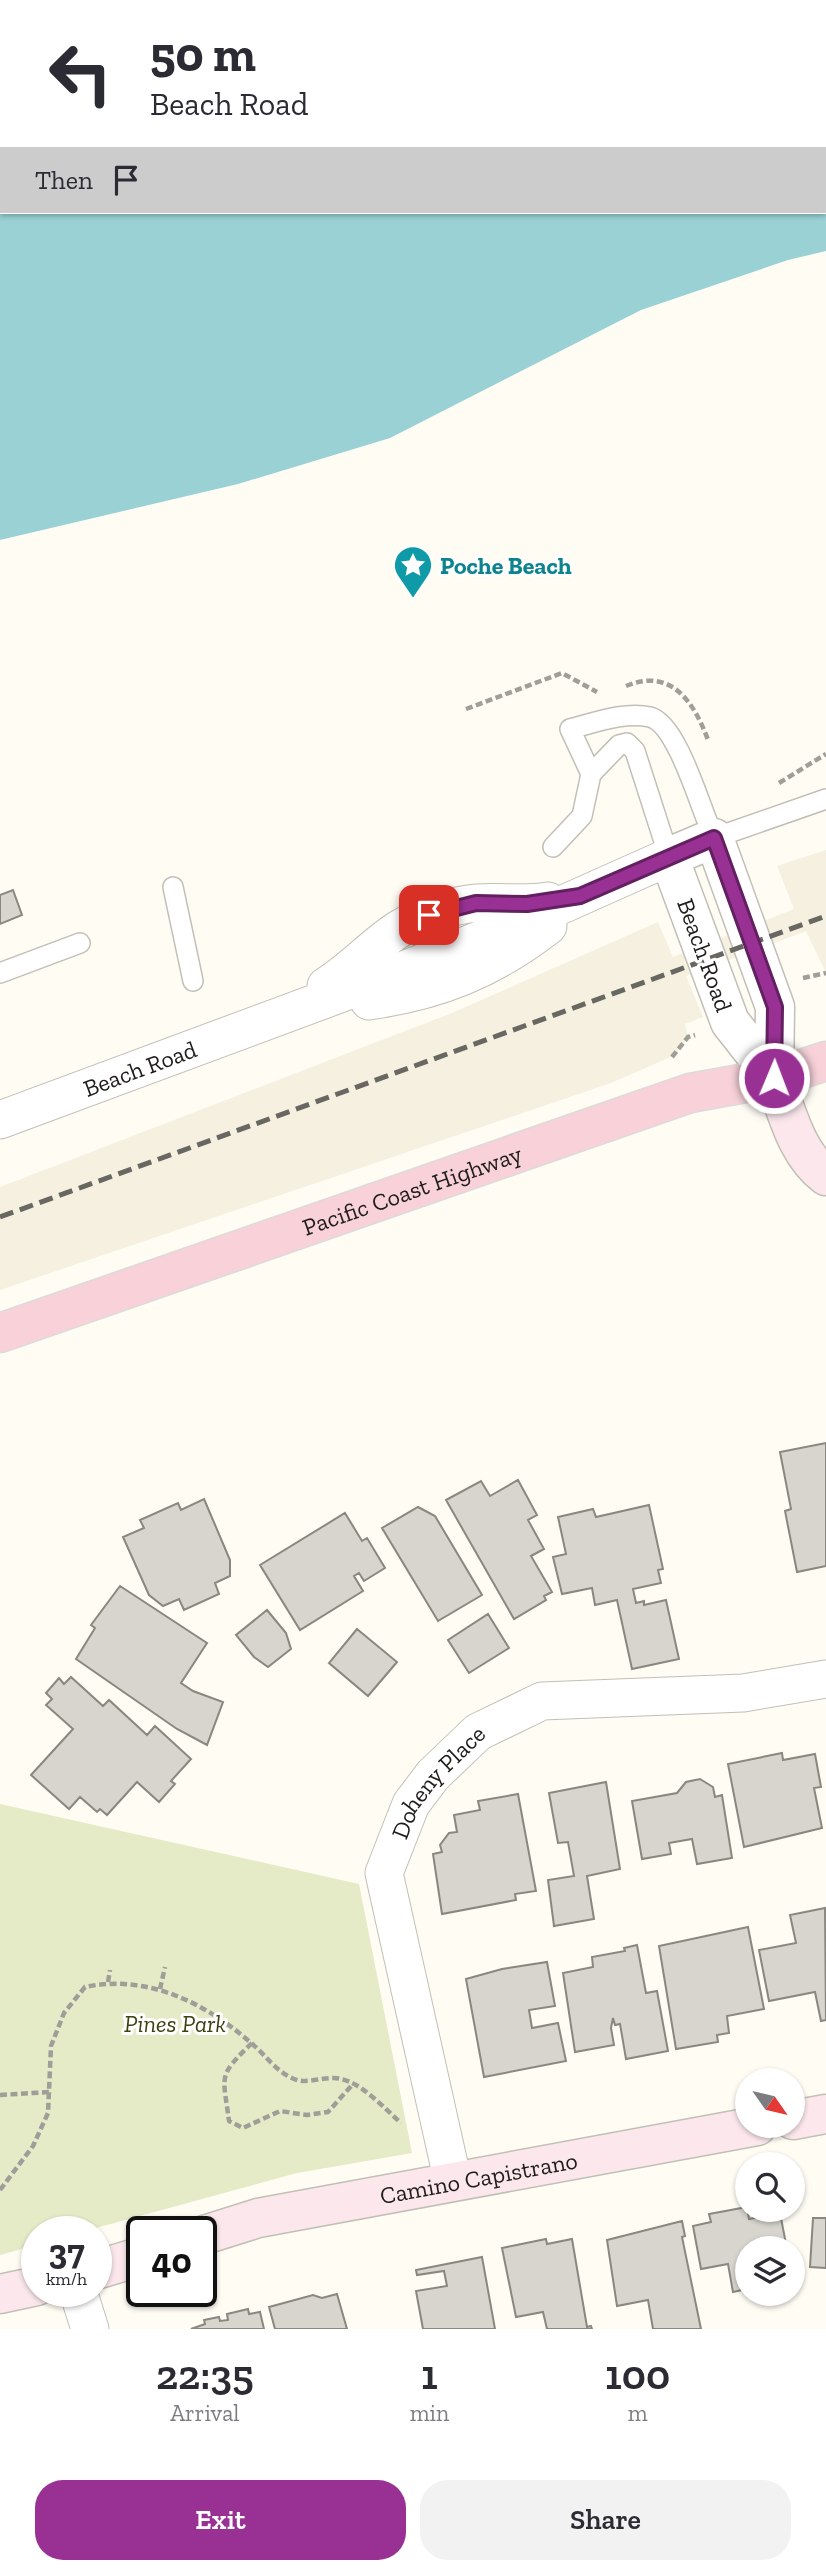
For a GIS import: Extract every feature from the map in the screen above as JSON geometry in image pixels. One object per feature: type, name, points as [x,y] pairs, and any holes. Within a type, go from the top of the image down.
[{"type":"main road","name":"Pacific Coast Highway","points":[[0,1333],[690,1093],[774,1078],[826,1061]]},
{"type":"main road","points":[[774,1078],[802,1148],[811,1163],[826,1176]]},
{"type":"main road","points":[[805,2118],[826,2114]]},
{"type":"main road","name":"Camino Capistrano","points":[[217,2231],[258,2218],[735,2130]]},
{"type":"main road","points":[[0,2294],[21,2289]]},
{"type":"street","name":"Beach Road","points":[[0,1120],[519,924],[714,838],[775,1007],[774,1078]]},
{"type":"street","name":"Beach Road","points":[[669,857],[730,1022],[774,1078]]},
{"type":"street","name":"Beach Road","points":[[278,1017],[353,969],[399,929],[429,915],[476,903],[527,904],[580,896]]},
{"type":"street","name":"Doheny Place","points":[[453,2182],[384,1873],[411,1804],[433,1775],[478,1732],[542,1701],[743,1693],[826,1679]]},
{"type":"street","points":[[83,2307],[90,2329]]},
{"type":"lane","points":[[591,774],[570,729],[620,717],[648,716],[661,721],[672,736],[714,838],[826,799]]},
{"type":"lane","points":[[553,848],[582,816],[591,774],[618,745],[627,743],[635,751],[669,857]]},
{"type":"lane","points":[[173,887],[193,981]]},
{"type":"lane","points":[[0,973],[80,943]]},
{"type":"path","points":[[772,788],[826,754]]},
{"type":"path","points":[[801,979],[826,972]]},
{"type":"path","points":[[160,1989],[165,1966]]},
{"type":"path","points":[[108,1982],[110,1970]]},
{"type":"path","points":[[0,2190],[33,2146],[48,2113],[51,2046],[64,2012],[85,1987],[108,1982],[160,1989],[215,2014],[252,2043],[277,2070],[298,2081],[342,2078],[402,2124]]},
{"type":"path","points":[[252,2043],[226,2068],[224,2080],[229,2121],[243,2128],[280,2111],[307,2115],[328,2112],[353,2084]]},
{"type":"path","points":[[0,2095],[50,2092]]},
{"type":"shaded area","points":[[826,850],[826,973],[806,931],[686,976],[703,1017],[685,1024],[688,1037],[675,1055],[611,1083],[0,1290],[0,1187],[452,1013],[658,922],[673,957],[794,909],[777,866]]},
{"type":"green space","name":"Pines Park","points":[[0,1804],[359,1884],[412,2153],[297,2173],[140,2216],[126,2216],[126,2220],[112,2224],[112,2216],[21,2216],[21,2249],[0,2255]]},
{"type":"water","points":[[0,214],[826,214],[826,251],[788,260],[641,310],[390,438],[238,484],[0,540]]},
{"type":"building","points":[[13,890],[22,915],[0,924],[0,895]]},
{"type":"building","points":[[826,1443],[826,1566],[797,1572],[785,1511],[791,1509],[780,1452]]},
{"type":"building","points":[[518,1480],[537,1515],[528,1520],[544,1549],[531,1556],[552,1592],[544,1596],[546,1600],[514,1619],[446,1500],[481,1481],[490,1496]]},
{"type":"building","points":[[204,1499],[230,1560],[230,1576],[215,1583],[219,1594],[184,1610],[179,1599],[163,1606],[149,1595],[123,1537],[144,1528],[140,1520],[178,1503],[181,1510]]},
{"type":"building","points":[[649,1505],[663,1569],[658,1570],[661,1583],[633,1589],[636,1603],[644,1601],[644,1605],[666,1600],[679,1659],[632,1669],[617,1600],[595,1605],[592,1588],[562,1594],[553,1557],[566,1554],[558,1517],[593,1509],[596,1517]]},
{"type":"building","points":[[418,1507],[435,1516],[482,1595],[438,1621],[382,1528]]},
{"type":"building","points":[[345,1513],[362,1541],[367,1538],[385,1568],[364,1581],[359,1573],[354,1576],[363,1591],[300,1630],[260,1565]]},
{"type":"building","points":[[120,1586],[207,1643],[181,1683],[193,1691],[223,1702],[207,1745],[177,1729],[76,1659],[95,1628],[91,1625]]},
{"type":"building","points":[[267,1610],[286,1633],[291,1649],[268,1667],[254,1657],[236,1635]]},
{"type":"building","points":[[488,1614],[509,1648],[469,1673],[448,1640]]},
{"type":"building","points":[[357,1629],[397,1662],[368,1696],[329,1663]]},
{"type":"building","points":[[71,1677],[103,1706],[109,1700],[147,1735],[155,1726],[191,1759],[171,1781],[175,1784],[159,1802],[137,1782],[107,1815],[100,1809],[97,1812],[80,1797],[69,1809],[31,1775],[73,1729],[46,1705],[52,1699],[46,1693],[59,1678],[64,1684]]},
{"type":"building","points":[[782,1753],[783,1760],[815,1754],[821,1787],[814,1788],[822,1828],[744,1847],[728,1764]]},
{"type":"building","points":[[700,1779],[713,1787],[715,1797],[722,1795],[732,1858],[697,1864],[692,1839],[669,1843],[671,1854],[642,1859],[632,1801],[677,1793],[686,1782]]},
{"type":"building","points":[[606,1782],[620,1869],[587,1876],[594,1919],[554,1926],[548,1880],[574,1876],[568,1842],[558,1843],[549,1793]]},
{"type":"building","points":[[518,1794],[536,1891],[515,1894],[516,1900],[442,1914],[433,1854],[442,1852],[440,1845],[449,1833],[457,1832],[454,1815],[480,1810],[478,1801]]},
{"type":"building","points":[[825,1908],[826,2020],[821,2021],[815,1992],[769,2001],[759,1950],[796,1943],[790,1915]]},
{"type":"building","points":[[748,1927],[764,2009],[727,2016],[729,2033],[717,2035],[718,2042],[676,2049],[659,1946]]},
{"type":"building","points":[[637,1945],[646,1993],[657,1991],[668,2051],[626,2059],[620,2024],[615,2025],[613,2018],[611,2028],[614,2045],[575,2052],[563,1973],[593,1967],[592,1957],[625,1951],[624,1948]]},
{"type":"building","points":[[547,1962],[555,2006],[529,2010],[532,2028],[558,2023],[566,2061],[484,2077],[466,1979],[502,1969]]},
{"type":"building","points":[[735,2209],[735,2222],[782,2222],[784,2236],[735,2236],[735,2292],[728,2264],[701,2269],[693,2226],[711,2222],[709,2214]]},
{"type":"building","points":[[813,2218],[826,2218],[826,2268],[810,2267]]},
{"type":"building","points":[[682,2221],[685,2236],[682,2237],[701,2329],[653,2329],[648,2300],[617,2306],[607,2240]]},
{"type":"building","points":[[546,2239],[547,2244],[572,2239],[587,2327],[591,2326],[592,2329],[547,2329],[543,2312],[516,2317],[502,2248]]},
{"type":"building","points":[[482,2257],[495,2329],[423,2329],[416,2291],[447,2286],[444,2271],[417,2275],[416,2270]]},
{"type":"building","points":[[337,2294],[347,2329],[275,2329],[269,2307],[313,2295],[322,2298]]},
{"type":"building","points":[[248,2309],[249,2314],[260,2312],[264,2329],[191,2329],[205,2324],[204,2320],[219,2317],[220,2321],[228,2320],[227,2314]]},
{"type":"railway","points":[[0,1217],[826,916]]},
{"type":"place","name":"Poche Beach","points":[[413,599]]},
{"type":"route","points":[[429,915],[476,903],[527,904],[580,896],[714,838],[775,1007],[774,1078]]}]
